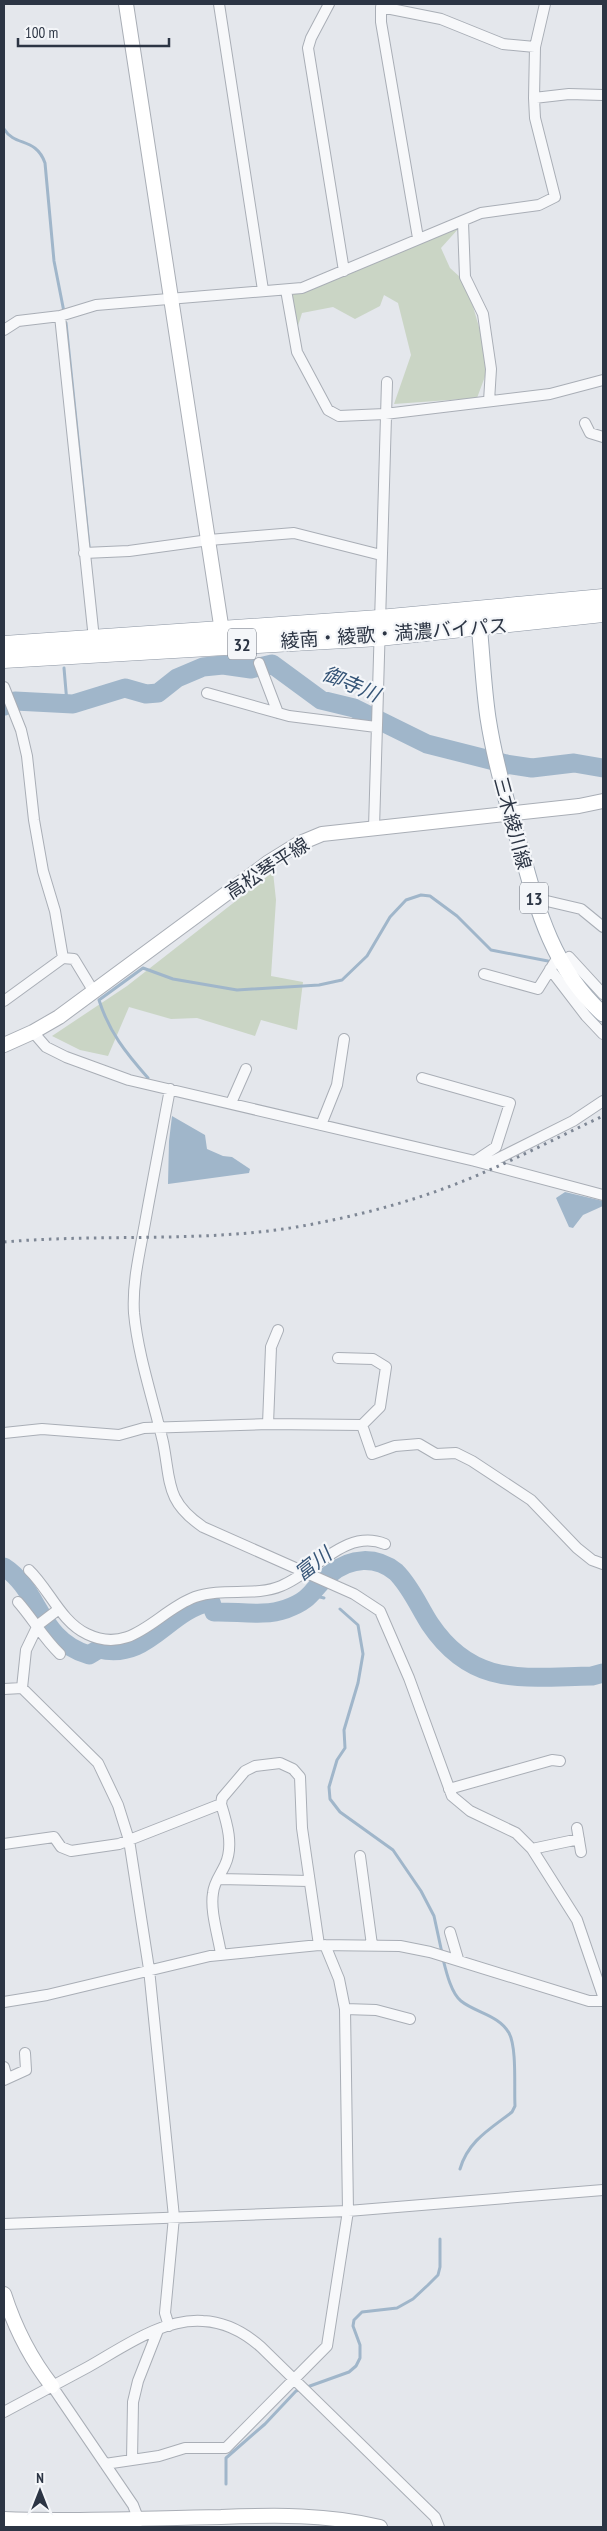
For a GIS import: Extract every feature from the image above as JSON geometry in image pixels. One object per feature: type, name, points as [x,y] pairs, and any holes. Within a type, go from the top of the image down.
[{"type":"highway","name":"綾南・綾歌・満濃バイパス","points":[[479,619],[603,598]]},
{"type":"highway","name":"綾南・綾歌・満濃バイパス","points":[[4,645],[94,639],[223,637],[379,628],[479,619],[603,613]]},
{"type":"highway","name":"綾南・綾歌・満濃バイパス","points":[[4,660],[223,637]]},
{"type":"main road","name":"三木綾川線","points":[[479,619],[486,701],[494,750],[534,898],[556,963],[603,1014]]},
{"type":"street","points":[[126,4],[210,540],[223,637]]},
{"type":"street","points":[[219,4],[263,290]]},
{"type":"street","points":[[329,4],[311,38],[308,48],[344,270]]},
{"type":"street","points":[[4,330],[18,321],[60,316],[96,305],[302,288],[481,213],[539,205],[556,197],[535,118],[535,47],[545,4]]},
{"type":"street","points":[[418,238],[381,22],[381,7],[441,19],[503,44],[535,47]]},
{"type":"street","points":[[534,98],[569,94],[603,95]]},
{"type":"street","points":[[463,222],[465,277],[483,314],[491,369],[489,401]]},
{"type":"street","points":[[286,290],[297,352],[328,410],[339,416],[385,414],[550,394],[603,380]]},
{"type":"street","points":[[60,316],[88,552],[94,639]]},
{"type":"street","points":[[374,828],[387,382]]},
{"type":"street","points":[[585,423],[590,433],[603,437]]},
{"type":"street","points":[[88,552],[129,551],[210,540],[294,533],[381,555]]},
{"type":"street","points":[[260,667],[278,713]]},
{"type":"street","points":[[207,693],[278,713],[376,722]]},
{"type":"street","points":[[7,695],[21,730],[41,862],[55,911],[63,958]]},
{"type":"street","name":"高松琴平線","points":[[4,1045],[34,1032],[94,992],[269,862],[298,844],[322,834],[603,802]]},
{"type":"street","points":[[534,898],[581,908],[603,927]]},
{"type":"street","points":[[484,974],[538,989],[556,963],[569,957],[603,994]]},
{"type":"street","points":[[4,1001],[63,958],[74,958],[94,992]]},
{"type":"street","points":[[556,963],[586,1016],[603,1034]]},
{"type":"street","points":[[34,1032],[46,1047],[66,1057],[129,1080],[475,1161],[603,1194]]},
{"type":"street","points":[[321,1125],[337,1085],[344,1039]]},
{"type":"street","points":[[231,1103],[246,1069]]},
{"type":"street","points":[[422,1078],[510,1103],[496,1147],[475,1161]]},
{"type":"street","points":[[170,1089],[134,1296],[137,1335],[173,1493],[178,1505],[202,1527],[364,1599],[384,1618],[409,1678],[452,1796],[470,1811],[516,1833],[532,1850],[577,1920],[603,1996]]},
{"type":"street","points":[[486,1164],[573,1121],[603,1101]]},
{"type":"street","points":[[268,1424],[271,1347],[278,1330]]},
{"type":"street","points":[[4,1433],[42,1429],[119,1435],[132,1430],[159,1427],[268,1424],[362,1425],[380,1407],[386,1367],[374,1359],[338,1358]]},
{"type":"street","points":[[362,1425],[372,1454],[395,1446],[419,1444],[436,1454],[456,1454],[472,1460],[531,1500],[578,1548],[592,1560],[603,1564]]},
{"type":"street","points":[[29,1570],[41,1582],[58,1610],[74,1626],[86,1634],[102,1640],[119,1640],[144,1631],[178,1606],[196,1597],[265,1590],[281,1586],[306,1573],[351,1542],[373,1539],[385,1544]]},
{"type":"street","points":[[18,1602],[39,1624],[49,1643],[60,1654]]},
{"type":"street","points":[[22,1688],[26,1650],[39,1624],[58,1610]]},
{"type":"street","points":[[4,1689],[22,1688],[98,1764],[118,1805],[129,1840],[149,1969],[174,2217],[165,2314],[169,2326]]},
{"type":"street","points":[[449,1790],[552,1760],[560,1761]]},
{"type":"street","points":[[106,2464],[185,2448],[226,2448],[299,2386],[327,2346],[348,2211],[345,2009],[338,1979],[322,1945],[309,1881],[302,1828],[300,1777],[293,1769],[280,1763],[255,1766],[245,1771],[222,1798],[229,1828],[229,1845],[227,1862],[212,1895],[221,1954]]},
{"type":"street","points":[[4,1844],[54,1837],[61,1847],[71,1851],[129,1840],[222,1804]]},
{"type":"street","points":[[577,1828],[582,1852]]},
{"type":"street","points":[[532,1850],[579,1840]]},
{"type":"street","points":[[360,1856],[372,1945]]},
{"type":"street","points":[[218,1879],[309,1881]]},
{"type":"street","points":[[448,1956],[450,1932]]},
{"type":"street","points":[[5,1999],[47,1995],[149,1969],[221,1954],[322,1945],[372,1945],[400,1946],[448,1956],[589,2001],[603,2001]]},
{"type":"street","points":[[345,2009],[376,2010],[410,2019]]},
{"type":"street","points":[[4,2067],[5,2079],[26,2070],[25,2053]]},
{"type":"street","points":[[4,2224],[348,2211],[603,2190]]},
{"type":"street","points":[[4,2294],[22,2342],[38,2368],[134,2505],[137,2523]]},
{"type":"street","points":[[4,2412],[158,2330],[169,2326],[203,2321],[235,2328],[261,2347],[435,2517],[439,2527]]},
{"type":"street","points":[[132,2460],[133,2402],[138,2381],[158,2330]]},
{"type":"street","points":[[4,2518],[137,2523],[198,2522],[299,2516],[348,2519],[380,2527]]},
{"type":"green space","points":[[459,228],[441,248],[450,268],[460,277],[472,303],[481,334],[487,371],[477,398],[394,404],[411,355],[398,303],[384,295],[380,306],[355,319],[333,307],[302,313],[297,329],[290,294],[304,292]]},
{"type":"green space","points":[[273,872],[276,900],[271,976],[303,982],[297,1030],[261,1020],[255,1036],[197,1018],[171,1019],[129,1007],[108,1056],[80,1050],[52,1036],[127,986]]},
{"type":"water","points":[[172,1116],[205,1135],[207,1149],[223,1156],[232,1157],[250,1169],[249,1173],[168,1184],[169,1141]]},
{"type":"water","points":[[565,1192],[603,1201],[603,1206],[583,1215],[573,1228],[569,1227],[556,1198]]},
{"type":"waterway","points":[[4,129],[9,135],[36,149],[45,163],[54,261],[64,312]]},
{"type":"waterway","points":[[66,323],[89,546]]},
{"type":"waterway","name":"御寺川","points":[[4,706],[15,701],[73,704],[125,688],[146,694],[158,693],[177,678],[203,667],[223,665],[251,669],[272,664],[321,700],[354,708],[427,744],[506,764],[532,768],[574,763],[603,768]]},
{"type":"waterway","points":[[64,668],[67,703]]},
{"type":"waterway","points":[[148,1078],[119,1042],[103,1012],[99,1000],[143,968],[173,979],[237,990],[319,985],[342,980],[367,956],[390,917],[406,900],[421,895],[430,896],[457,916],[491,950],[548,961]]},
{"type":"waterway","name":"富川","points":[[4,1567],[25,1588],[49,1627],[59,1638],[72,1648],[89,1655],[99,1649],[116,1651],[131,1648],[145,1642],[182,1614],[211,1602],[214,1612],[269,1613],[286,1609],[302,1601],[338,1568],[355,1562],[372,1561],[380,1563],[396,1572],[430,1624],[447,1645],[464,1659],[482,1669],[522,1677],[592,1676],[603,1673]]},
{"type":"waterway","points":[[312,1595],[324,1598]]},
{"type":"waterway","points":[[340,1609],[358,1625],[363,1654],[358,1683],[344,1730],[345,1748],[337,1760],[329,1787],[330,1799],[340,1812],[393,1850],[421,1891],[434,1916],[442,1953]]},
{"type":"waterway","points":[[443,1959],[454,1993],[461,2001],[493,2018],[505,2027],[512,2040],[514,2058],[515,2106],[512,2112],[474,2143],[460,2169]]},
{"type":"waterway","points":[[226,2484],[226,2458],[265,2424],[296,2391],[349,2372],[356,2366],[360,2358],[360,2345],[353,2326],[354,2320],[362,2312],[397,2308],[413,2299],[438,2275],[440,2267],[440,2239]]},
{"type":"railway","points":[[4,1242],[42,1239],[236,1234],[313,1224],[391,1206],[429,1194],[501,1165],[603,1116]]}]
